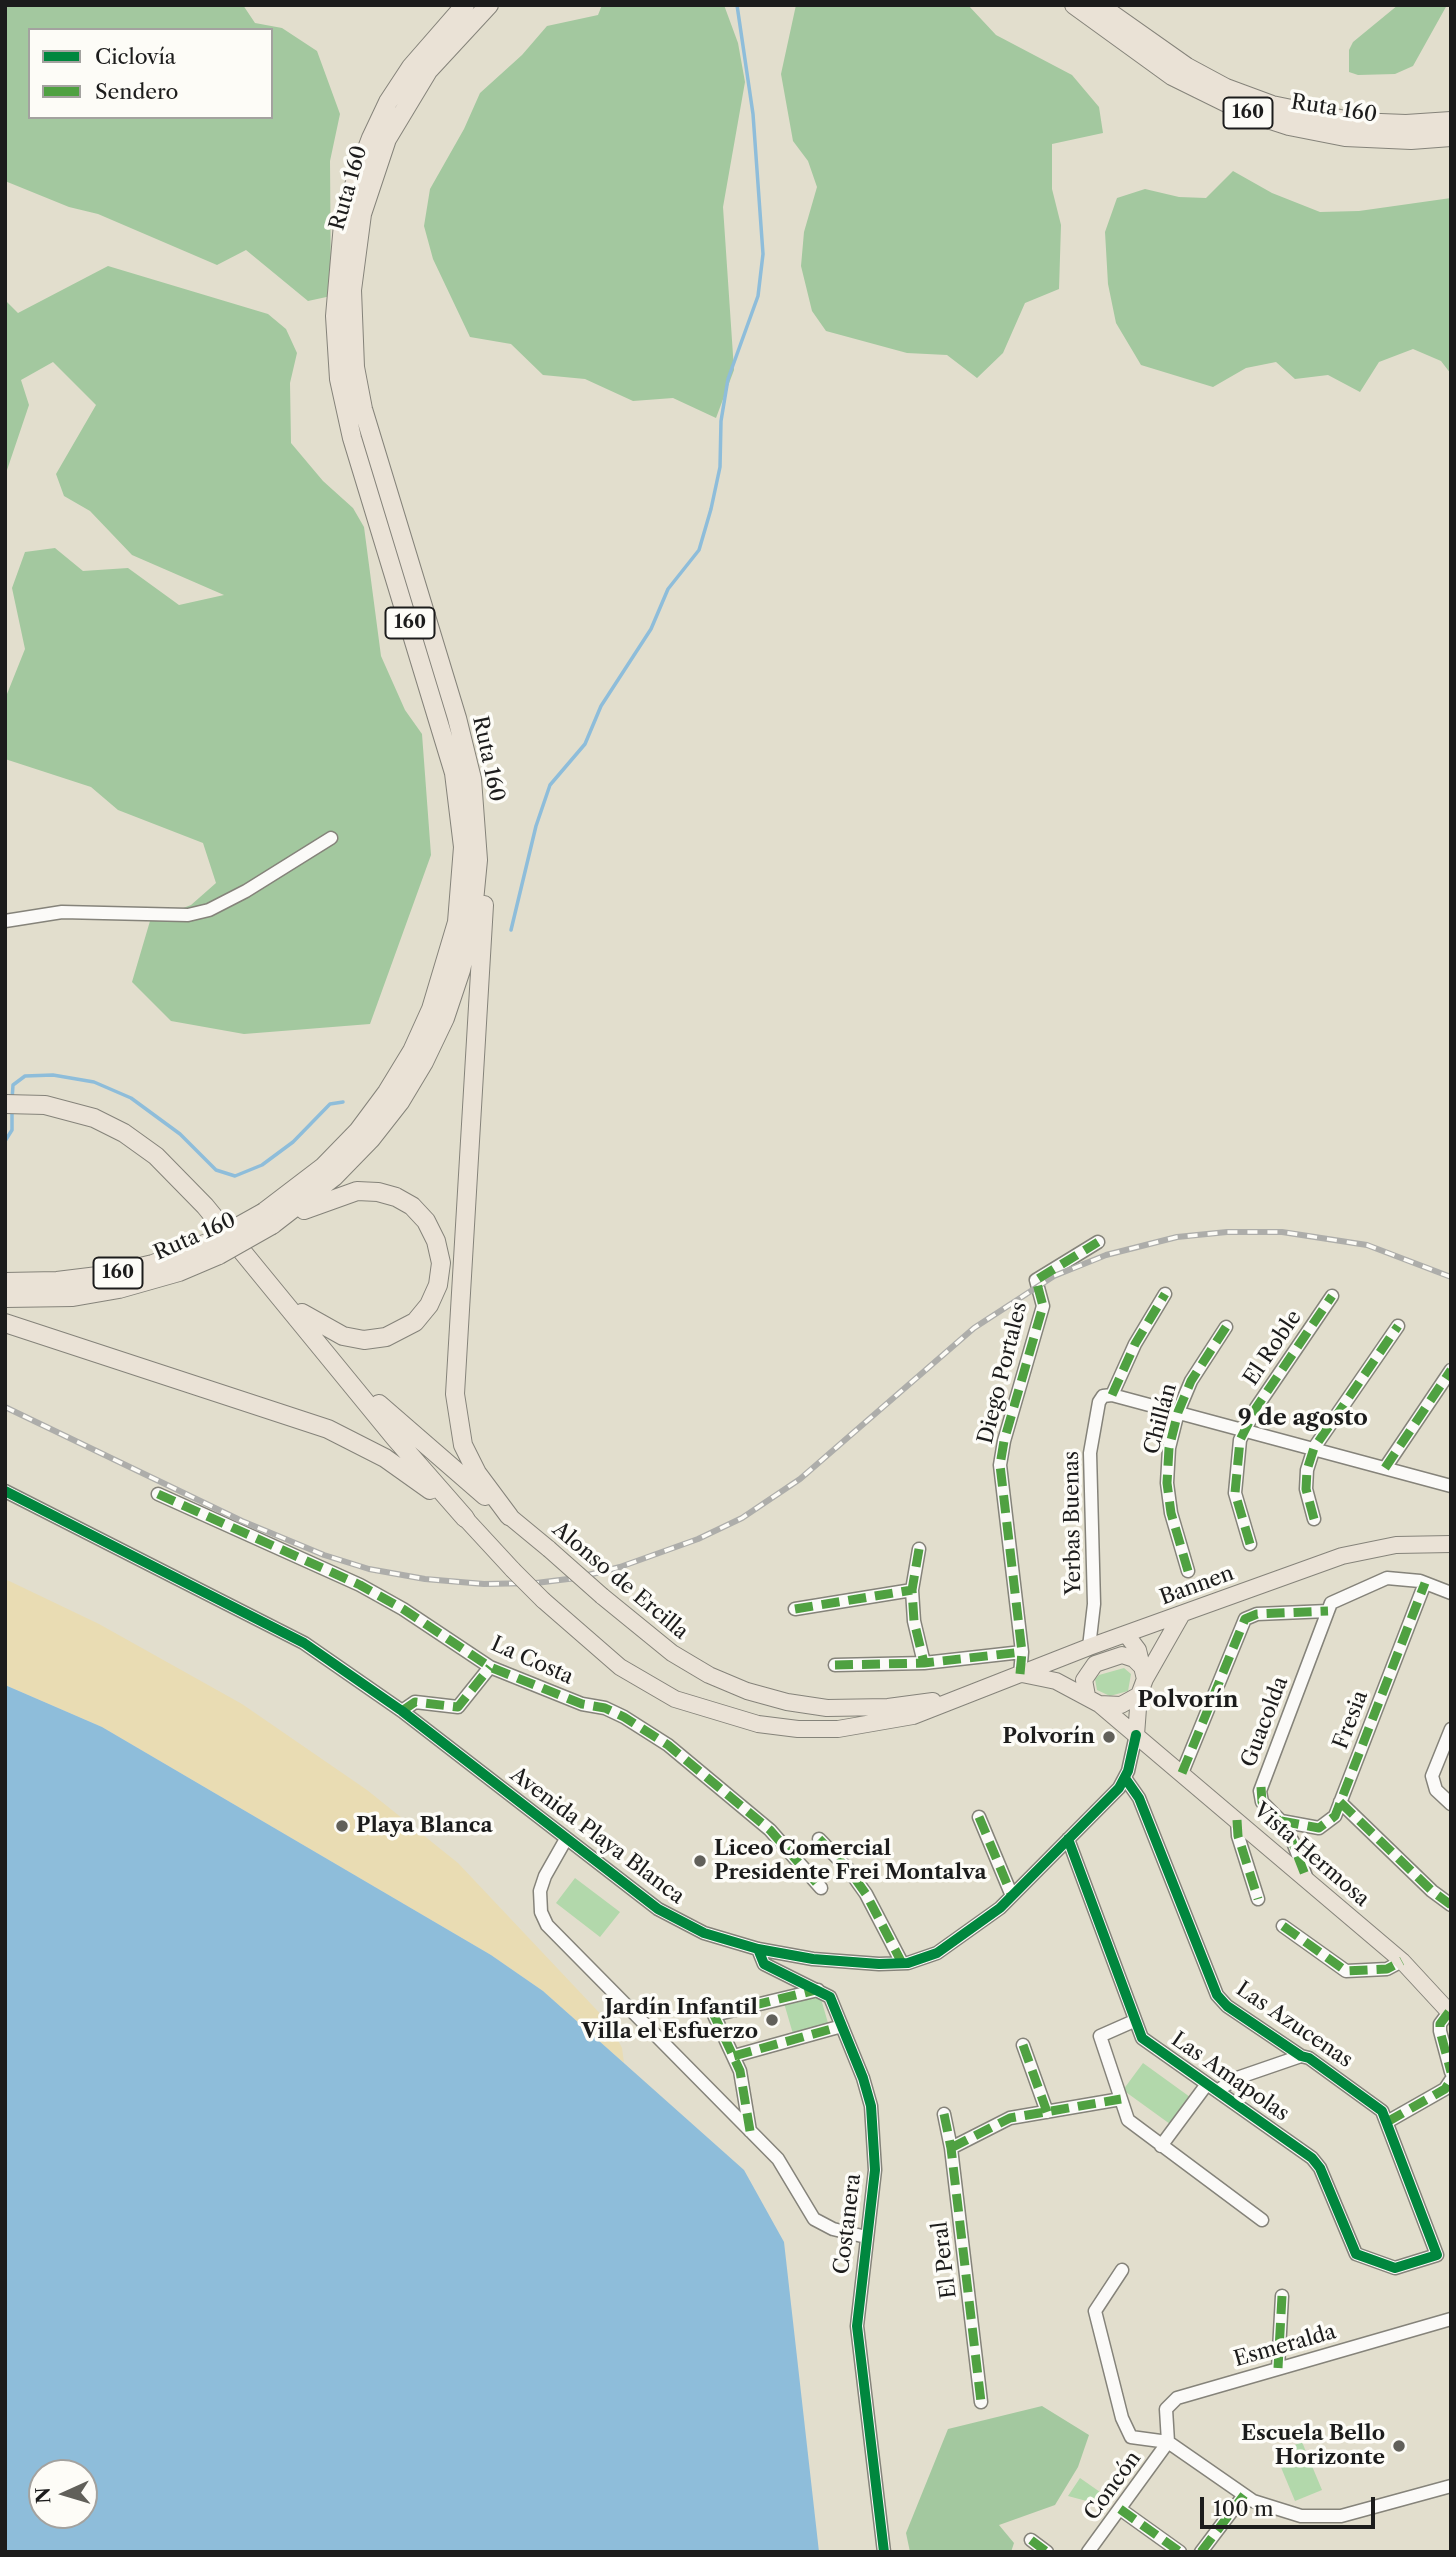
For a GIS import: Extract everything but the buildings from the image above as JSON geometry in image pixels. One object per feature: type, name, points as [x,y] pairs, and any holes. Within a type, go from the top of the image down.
[{"type":"highway","name":"Ruta 160","points":[[268,1219],[358,1130],[387,1093],[412,1051],[432,1009],[457,922],[463,847],[454,773],[434,698],[352,438],[337,366],[335,316],[344,225],[371,138],[407,73],[465,5]]},
{"type":"highway","name":"Ruta 160","points":[[5,1298],[73,1297],[119,1289],[179,1272],[216,1248],[314,1194],[353,1158],[400,1102],[424,1062],[453,994],[467,946],[476,891],[478,839],[473,789],[463,738],[360,396],[353,342],[352,304],[359,228],[387,139],[428,72],[489,5]]},
{"type":"highway","name":"Ruta 160","points":[[1074,5],[1172,76],[1242,111],[1289,126],[1345,137],[1411,140],[1451,137]]},
{"type":"highway","name":"Ruta 160","points":[[1099,5],[1187,67],[1226,88],[1272,105],[1355,122],[1406,124],[1451,121]]},
{"type":"highway","points":[[478,839],[484,879],[484,915],[455,1394],[463,1445],[477,1473],[509,1516]]},
{"type":"highway","points":[[7,1104],[45,1105],[78,1112],[110,1125],[139,1142],[189,1188],[395,1438],[465,1518]]},
{"type":"highway","points":[[268,1219],[357,1191],[378,1192],[404,1201],[419,1212],[432,1230],[440,1258],[438,1285],[429,1305],[415,1322],[386,1338],[364,1340],[343,1336],[322,1326],[280,1297]]},
{"type":"highway","name":"Ruta 160","points":[[5,1283],[57,1282],[132,1270],[216,1248]]},
{"type":"highway","points":[[5,1273],[57,1282]]},
{"type":"highway","points":[[5,1322],[88,1347],[328,1429],[393,1464],[465,1518]]},
{"type":"highway","points":[[344,1373],[420,1443],[509,1516]]},
{"type":"main road","name":"Alonso de Ercilla","points":[[509,1516],[654,1641],[691,1665],[728,1684],[767,1698],[807,1706],[847,1709],[908,1705],[963,1695]]},
{"type":"main road","points":[[465,1518],[543,1600],[603,1655],[637,1679],[685,1703],[738,1720],[798,1729],[857,1727],[914,1716],[963,1695]]},
{"type":"main road","name":"Bannen","points":[[963,1695],[1088,1647],[1360,1552],[1417,1543],[1451,1544]]},
{"type":"main road","points":[[1143,1673],[1182,1614]]},
{"type":"main road","points":[[1126,1634],[1138,1650],[1143,1673],[1136,1735]]},
{"type":"main road","points":[[1088,1647],[1085,1676],[1093,1700],[1121,1705],[1139,1695]]},
{"type":"main road","points":[[1085,1676],[1095,1664],[1114,1656],[1131,1657],[1143,1673]]},
{"type":"main road","name":"Vista Hermosa","points":[[1020,1674],[1056,1681],[1093,1700],[1402,1961],[1450,2013]]},
{"type":"street","points":[[5,921],[62,912],[174,915],[209,910],[247,891],[331,838]]},
{"type":"street","name":"Diego Portales","points":[[1020,1674],[1022,1652],[1002,1498],[1000,1465],[1004,1441],[1044,1307],[1036,1280],[1098,1242]]},
{"type":"street","name":"Yerbas Buenas","points":[[1088,1647],[1094,1604],[1090,1453],[1099,1402],[1104,1396],[1112,1395],[1135,1344],[1165,1294]]},
{"type":"street","name":"El Roble","points":[[1250,1545],[1238,1507],[1234,1481],[1244,1429],[1332,1296]]},
{"type":"street","points":[[1314,1519],[1306,1489],[1307,1470],[1314,1448],[1398,1326]]},
{"type":"street","name":"Chillán","points":[[1188,1571],[1173,1525],[1167,1483],[1169,1448],[1178,1412],[1196,1372],[1226,1327]]},
{"type":"street","points":[[1385,1468],[1451,1370]]},
{"type":"street","points":[[1112,1395],[1451,1486]]},
{"type":"street","name":"Avenida Playa Blanca","points":[[5,1492],[295,1638],[402,1711],[646,1901],[677,1920],[714,1937],[758,1949],[813,1959],[902,1963],[921,1959],[945,1948],[1012,1896],[1125,1778],[1136,1735]]},
{"type":"street","name":"La Costa","points":[[158,1494],[360,1585],[403,1609],[490,1667],[577,1703],[613,1712],[668,1745],[770,1830],[821,1888]]},
{"type":"street","points":[[919,1549],[912,1590],[914,1621],[924,1663]]},
{"type":"street","points":[[1182,1773],[1245,1619],[1257,1614],[1328,1612],[1334,1599],[1382,1578],[1425,1583],[1451,1592]]},
{"type":"street","name":"Fresia","points":[[1280,1821],[1311,1828],[1323,1826],[1332,1820],[1425,1583]]},
{"type":"street","points":[[795,1609],[912,1590]]},
{"type":"street","name":"Guacolda","points":[[1307,1880],[1293,1842],[1280,1821],[1262,1802],[1260,1791],[1328,1612]]},
{"type":"street","points":[[835,1665],[924,1663],[1022,1652]]},
{"type":"street","points":[[402,1711],[415,1702],[458,1707],[490,1667]]},
{"type":"street","points":[[1451,1729],[1432,1776],[1436,1790],[1451,1804]]},
{"type":"street","name":"Las Azucenas","points":[[1125,1778],[1139,1798],[1217,1995],[1227,2006],[1301,2056],[1309,2058],[1377,2106],[1387,2122],[1437,2255]]},
{"type":"street","points":[[1340,1802],[1432,1891],[1451,1905]]},
{"type":"street","points":[[979,1818],[1012,1896]]},
{"type":"street","points":[[1237,1820],[1238,1836],[1258,1899]]},
{"type":"street","name":"Costanera","points":[[566,1839],[548,1870],[540,1891],[541,1912],[547,1925],[785,2168],[803,2205],[814,2219],[834,2230],[866,2237]]},
{"type":"street","points":[[819,1839],[839,1859],[866,1894],[902,1963]]},
{"type":"street","name":"Las Amapolas","points":[[1068,1839],[1134,2021],[1145,2041],[1315,2161],[1356,2254],[1395,2269],[1437,2255]]},
{"type":"street","points":[[1283,1926],[1346,1971],[1387,1969],[1402,1961]]},
{"type":"street","name":"Costanera","points":[[758,1949],[764,1964],[830,1997],[863,2078],[874,2134],[874,2170],[858,2337],[884,2552]]},
{"type":"street","points":[[750,2131],[740,2071],[714,2015],[818,1990]]},
{"type":"street","points":[[1450,2013],[1440,2024],[1440,2031],[1451,2072]]},
{"type":"street","points":[[1134,2021],[1100,2036],[1130,2122],[1262,2220]]},
{"type":"street","points":[[734,2056],[842,2026]]},
{"type":"street","points":[[1023,2045],[1046,2112]]},
{"type":"street","points":[[1161,2146],[1212,2087],[1301,2056]]},
{"type":"street","points":[[1387,2122],[1445,2089],[1451,2080]]},
{"type":"street","points":[[951,2148],[999,2122],[1121,2099]]},
{"type":"street","name":"El Peral","points":[[944,2114],[951,2148],[981,2402]]},
{"type":"street","points":[[1122,2270],[1095,2311],[1122,2418],[1131,2437],[1168,2442],[1244,2495],[1288,2514],[1328,2517],[1451,2486]]},
{"type":"street","points":[[1278,2368],[1282,2296]]},
{"type":"street","name":"Esmeralda","points":[[1168,2442],[1166,2409],[1177,2398],[1451,2319]]},
{"type":"street","name":"Concón","points":[[1088,2552],[1168,2442]]},
{"type":"street","points":[[1201,2552],[1244,2495]]},
{"type":"street","points":[[1120,2509],[1180,2552]]},
{"type":"street","points":[[1031,2540],[1047,2552]]},
{"type":"green space","points":[[5,5],[243,5],[255,23],[282,28],[317,51],[340,114],[330,161],[331,296],[308,301],[246,250],[217,265],[98,214],[69,207],[5,181]]},
{"type":"green space","points":[[602,5],[724,5],[738,43],[745,82],[723,207],[734,370],[716,418],[673,398],[633,401],[585,379],[543,375],[511,344],[470,337],[433,259],[424,226],[430,189],[464,129],[480,93],[522,55],[547,26],[598,15]]},
{"type":"green space","points":[[796,5],[968,5],[996,35],[1072,75],[1099,107],[1103,133],[1052,144],[1052,189],[1061,225],[1059,289],[1025,303],[1003,353],[977,378],[947,355],[907,353],[826,331],[812,311],[801,266],[804,232],[817,187],[808,161],[793,141],[781,74]]},
{"type":"green space","points":[[1398,5],[1447,5],[1413,66],[1395,74],[1358,75],[1349,72],[1349,50],[1353,42]]},
{"type":"green space","points":[[1233,171],[1272,193],[1320,212],[1359,211],[1451,198],[1451,374],[1441,361],[1413,349],[1379,362],[1360,392],[1328,375],[1295,379],[1276,362],[1246,368],[1213,387],[1141,365],[1116,323],[1108,284],[1105,232],[1117,198],[1145,189],[1179,197],[1206,198]]},
{"type":"green space","points":[[108,266],[268,314],[286,329],[297,353],[290,383],[291,443],[323,481],[353,508],[364,527],[381,656],[405,710],[422,734],[431,855],[370,1024],[244,1034],[171,1021],[132,982],[150,921],[191,905],[216,883],[203,843],[118,810],[91,787],[5,759],[5,699],[25,649],[12,588],[25,552],[55,548],[83,571],[128,568],[179,605],[224,595],[132,555],[90,511],[64,496],[56,474],[96,405],[53,362],[21,380],[29,405],[5,476],[5,300],[18,313]]},
{"type":"green space","points":[[1124,1668],[1131,1674],[1128,1691],[1110,1696],[1097,1690],[1095,1679],[1099,1675]]},
{"type":"green space","points":[[575,1878],[620,1912],[600,1937],[556,1903]]},
{"type":"green space","points":[[819,1992],[828,2023],[793,2034],[784,2003]]},
{"type":"green space","points":[[1143,2063],[1190,2097],[1170,2124],[1123,2090]]},
{"type":"green space","points":[[1042,2406],[1089,2435],[1078,2467],[1055,2505],[999,2525],[1014,2543],[1011,2552],[910,2552],[906,2533],[948,2429]]},
{"type":"green space","points":[[1302,2442],[1322,2490],[1295,2501],[1275,2453]]},
{"type":"green space","points":[[1080,2478],[1110,2499],[1105,2506],[1068,2496]]},
{"type":"sand","name":"Playa Blanca","points":[[5,1579],[99,1624],[242,1704],[367,1790],[458,1863],[609,2023],[622,2048],[624,2063],[543,1991],[491,1955],[102,1727],[5,1685]]},
{"type":"water","points":[[5,1685],[102,1727],[491,1955],[543,1991],[744,2170],[784,2242],[819,2552],[5,2552]]},
{"type":"waterway","points":[[511,930],[536,826],[550,785],[585,744],[601,706],[651,629],[668,589],[699,550],[711,509],[720,467],[721,421],[728,379],[758,296],[763,254],[753,114],[737,5]]},
{"type":"waterway","points":[[12,1100],[13,1085],[25,1076],[53,1075],[94,1082],[131,1098],[180,1134],[216,1170],[235,1176],[262,1165],[293,1142],[330,1104],[343,1102]]},
{"type":"waterway","points":[[5,1141],[12,1130],[12,1111]]},
{"type":"railway","points":[[5,1407],[242,1521],[324,1555],[369,1569],[425,1579],[484,1584],[536,1583],[576,1578],[620,1567],[698,1539],[742,1518],[800,1479],[974,1328],[1054,1276],[1106,1255],[1177,1237],[1227,1232],[1282,1232],[1367,1245],[1451,1277]]},
{"type":"marked path","points":[[1020,1674],[1022,1652],[1000,1465],[1004,1441],[1043,1306],[1036,1280],[1098,1242]]},
{"type":"marked path","points":[[1112,1395],[1135,1344],[1165,1294]]},
{"type":"marked path","points":[[1250,1544],[1235,1493],[1240,1440],[1256,1408],[1332,1296]]},
{"type":"marked path","points":[[1314,1519],[1306,1489],[1307,1470],[1314,1448],[1398,1326]]},
{"type":"marked path","points":[[1188,1571],[1171,1513],[1167,1483],[1169,1448],[1178,1412],[1191,1381],[1226,1327]]},
{"type":"marked path","points":[[1385,1468],[1451,1370]]},
{"type":"marked path","points":[[158,1494],[360,1585],[403,1609],[490,1667],[582,1704],[605,1708],[624,1717],[668,1745],[770,1830],[821,1888]]},
{"type":"marked path","points":[[919,1549],[912,1590],[914,1621],[924,1663]]},
{"type":"marked path","points":[[1281,1821],[1319,1828],[1335,1816],[1425,1583]]},
{"type":"marked path","points":[[795,1609],[912,1590]]},
{"type":"marked path","points":[[1182,1773],[1245,1619],[1257,1614],[1328,1611]]},
{"type":"marked path","points":[[835,1665],[924,1663],[1022,1652]]},
{"type":"marked path","points":[[402,1711],[415,1702],[458,1707],[490,1667]]},
{"type":"marked path","points":[[1261,1787],[1262,1802],[1288,1831],[1307,1880]]},
{"type":"marked path","points":[[1340,1802],[1432,1891],[1451,1905]]},
{"type":"marked path","points":[[979,1817],[1012,1896]]},
{"type":"marked path","points":[[1237,1820],[1238,1836],[1258,1899]]},
{"type":"marked path","points":[[819,1839],[849,1870],[866,1894],[902,1963]]},
{"type":"marked path","points":[[1283,1926],[1346,1971],[1387,1969],[1402,1961]]},
{"type":"marked path","points":[[750,2131],[740,2071],[714,2015],[816,1990]]},
{"type":"marked path","points":[[1449,2012],[1440,2024],[1440,2031],[1451,2072]]},
{"type":"marked path","points":[[734,2056],[842,2026]]},
{"type":"marked path","points":[[1023,2045],[1047,2112]]},
{"type":"marked path","points":[[1387,2122],[1445,2089],[1451,2080]]},
{"type":"marked path","points":[[951,2148],[1010,2118],[1121,2099]]},
{"type":"marked path","points":[[944,2114],[951,2148],[981,2402]]},
{"type":"marked path","points":[[1278,2368],[1282,2296]]},
{"type":"marked path","points":[[1201,2552],[1244,2495]]},
{"type":"marked path","points":[[1120,2509],[1180,2552]]},
{"type":"marked path","points":[[1031,2540],[1047,2552]]},
{"type":"cycle path","points":[[5,1491],[304,1643],[402,1711],[658,1909],[704,1933],[758,1949],[813,1959],[879,1964],[908,1963],[937,1953],[1000,1908],[1119,1788],[1128,1771],[1136,1735]]},
{"type":"cycle path","points":[[1068,1839],[1142,2038],[1312,2158],[1320,2168],[1356,2254],[1395,2268],[1437,2255],[1382,2111],[1309,2058],[1301,2056],[1227,2006],[1217,1995],[1139,1798],[1125,1778]]},
{"type":"cycle path","points":[[758,1949],[764,1964],[830,1997],[863,2078],[871,2106],[875,2170],[857,2326],[884,2552]]},
{"type":"place","name":"Polvorín","points":[[1109,1737]]},
{"type":"place","name":"Playa Blanca","points":[[342,1826]]},
{"type":"place","name":"Liceo Comercial Presidente Frei Montalva","points":[[700,1861]]},
{"type":"place","name":"Jardín Infantil Villa el Esfuerzo","points":[[772,2020]]},
{"type":"place","name":"Escuela Bello Horizonte","points":[[1399,2446]]},
{"type":"district","name":"9 de agosto","points":[[1303,1418]]},
{"type":"district","name":"Polvorín","points":[[1188,1700]]}]
